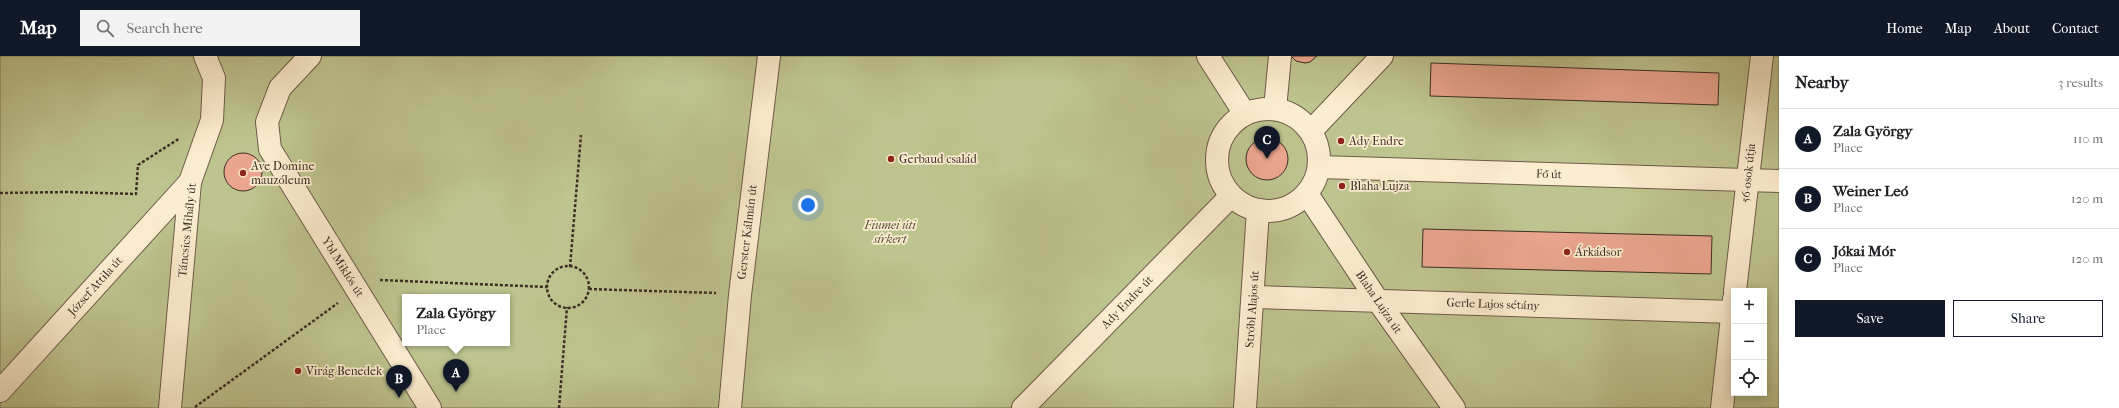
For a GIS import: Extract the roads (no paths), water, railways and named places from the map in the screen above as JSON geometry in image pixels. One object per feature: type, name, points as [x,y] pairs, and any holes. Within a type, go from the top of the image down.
[{"type":"lane","name":"Táncsics Mihály út","points":[[170,408],[190,182],[212,120],[214,78],[205,56]]},
{"type":"lane","name":"Ybl Miklós út","points":[[310,56],[280,88],[267,122],[270,149],[358,289],[430,408]]},
{"type":"lane","name":"Gerster Kálmán út","points":[[730,408],[740,295],[769,56]]},
{"type":"lane","points":[[1208,56],[1245,114]]},
{"type":"lane","points":[[1275,109],[1280,56]]},
{"type":"lane","points":[[1311,131],[1382,56]]},
{"type":"lane","name":"56-osok útja","points":[[1735,288],[1762,56]]},
{"type":"lane","points":[[1275,109],[1289,113],[1301,121],[1311,131],[1317,142],[1320,154],[1319,167],[1315,181],[1307,194],[1297,203],[1285,209],[1272,212],[1258,210],[1243,205],[1231,196],[1223,185],[1218,173],[1217,160],[1219,146],[1224,133],[1233,122],[1245,114],[1260,110],[1275,109]]},
{"type":"lane","name":"Fő út","points":[[1319,167],[1779,180]]},
{"type":"lane","name":"József Attila út","points":[[0,391],[190,182]]},
{"type":"lane","name":"Blaha Lujza út","points":[[1307,194],[1378,301],[1454,408]]},
{"type":"lane","name":"Ady Endre út","points":[[1023,408],[1231,196]]},
{"type":"lane","name":"Stróbl Alajos út","points":[[1245,408],[1258,210]]},
{"type":"lane","name":"Gerle Lajos sétány","points":[[1253,297],[1378,301],[1731,301]]},
{"type":"lane","name":"56-osok útja","points":[[1722,408],[1731,324]]},
{"type":"place","name":"Ady Endre","points":[[1341,141]]},
{"type":"place","name":"Gerbaud család","points":[[891,159]]},
{"type":"place","name":"Jókai Mór","points":[[1267,159]]},
{"type":"place","name":"Ave Domine mauzóleum","points":[[243,173]]},
{"type":"place","name":"Blaha Lujza","points":[[1342,186]]},
{"type":"place","name":"Árkádsor","points":[[1567,252]]},
{"type":"place","name":"Virág Benedek","points":[[298,371]]},
{"type":"place","name":"Zala György","points":[[456,392]]},
{"type":"place","name":"Weiner Leó","points":[[399,398]]},
{"type":"park label","name":"Fiumei úti sírkert","points":[[890,232]]}]
